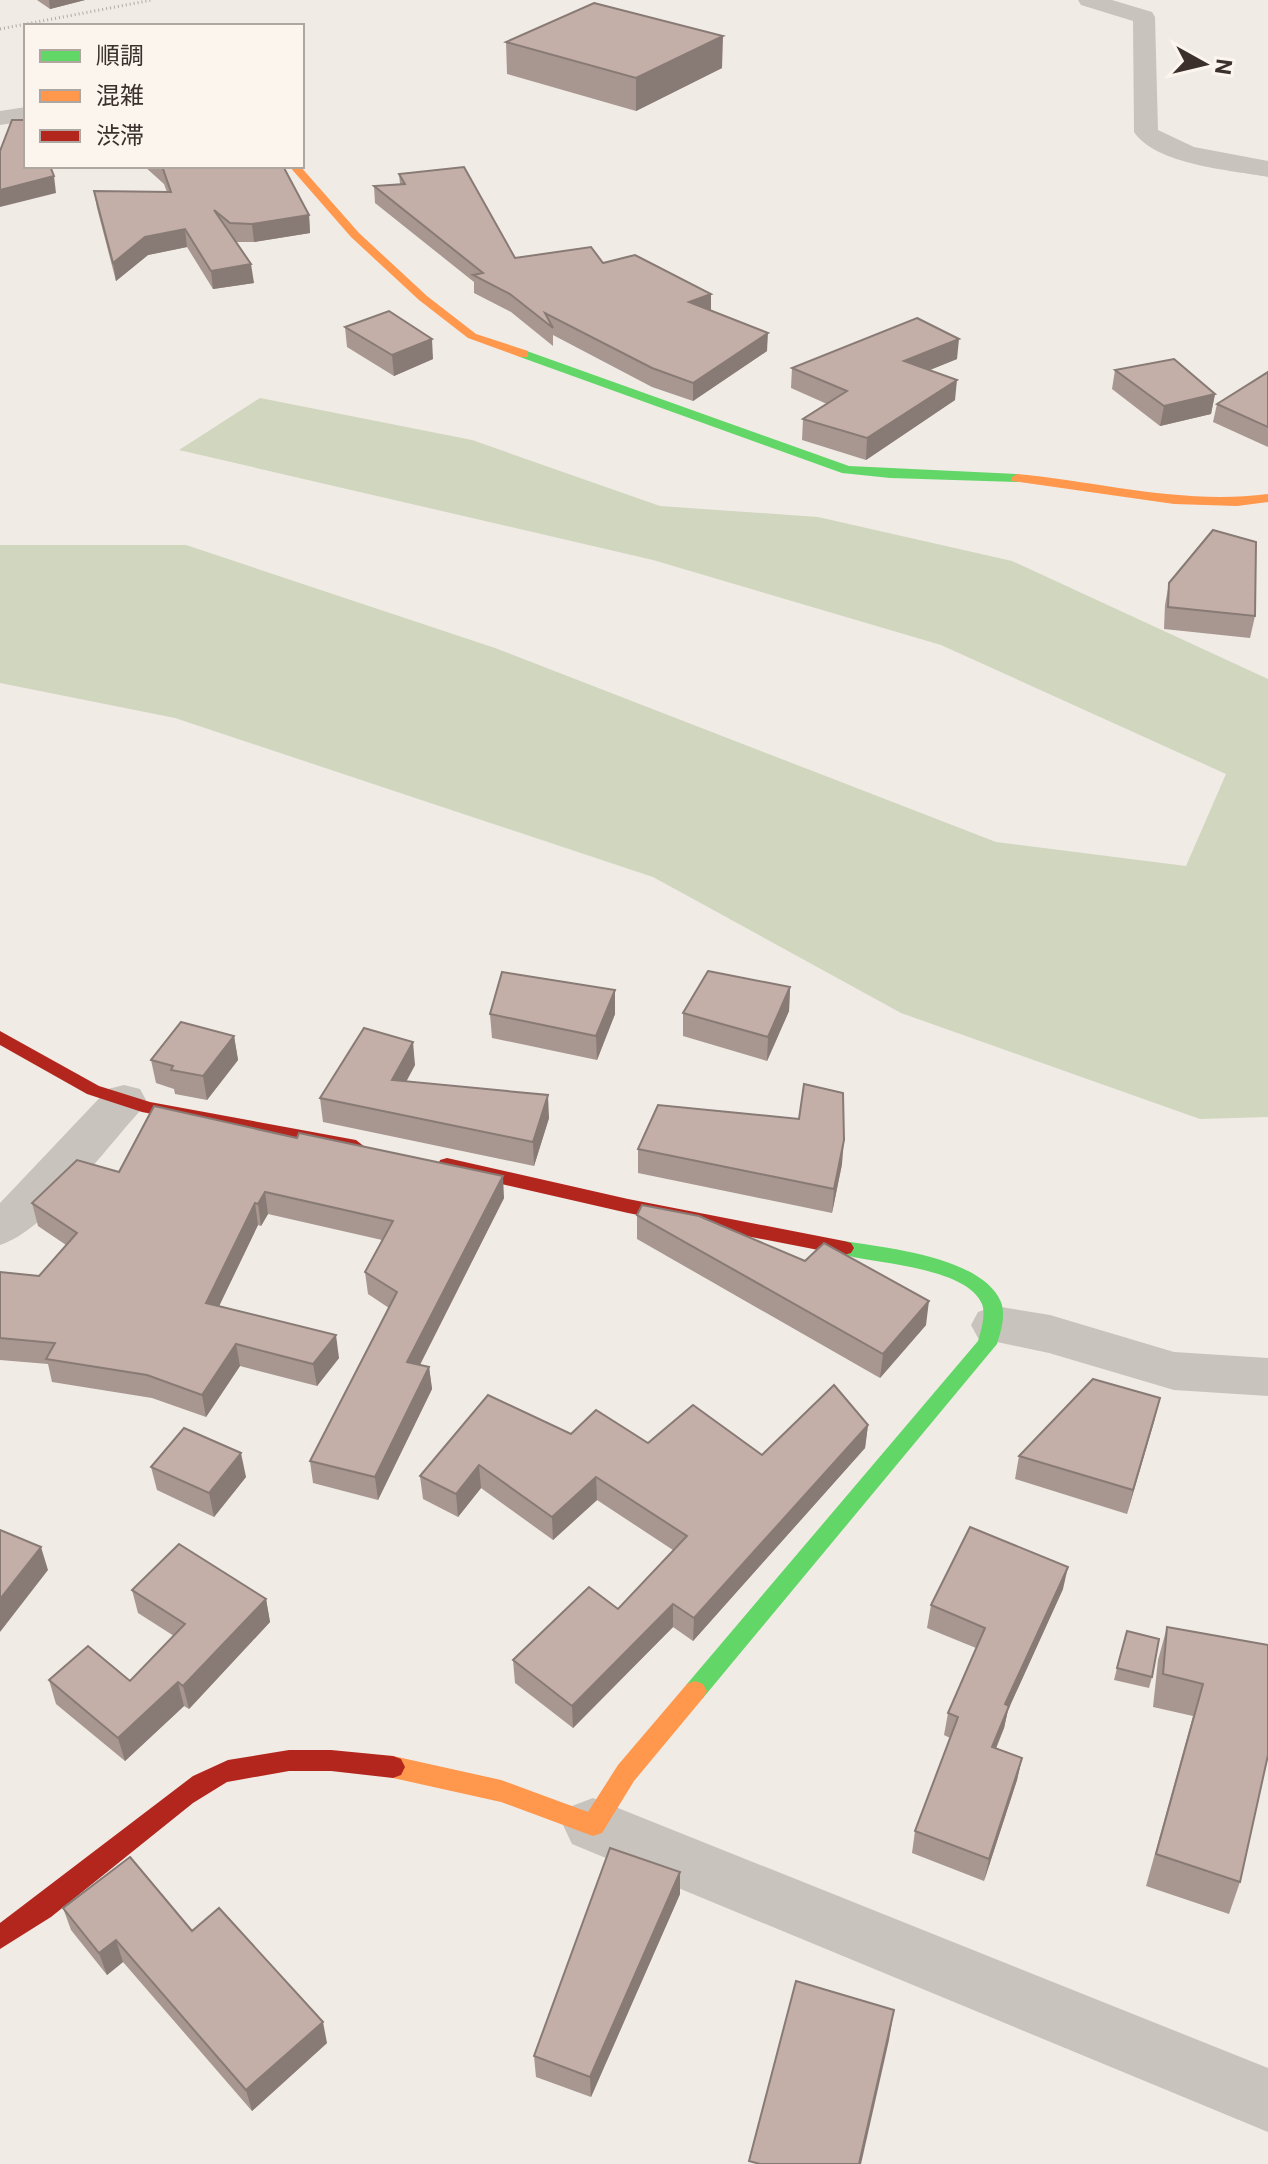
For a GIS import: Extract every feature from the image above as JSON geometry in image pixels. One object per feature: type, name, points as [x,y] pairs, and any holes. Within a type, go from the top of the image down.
[{"type":"street","points":[[1089,0],[1144,17],[1146,132],[1154,141],[1170,148],[1268,169]]},
{"type":"street","points":[[0,118],[24,114]]},
{"type":"street","points":[[296,168],[353,236],[431,307],[472,336],[835,466],[894,477],[972,475],[1063,481],[1192,503],[1236,504],[1268,498]]},
{"type":"street","points":[[0,1037],[93,1090],[148,1108],[379,1151]]},
{"type":"street","points":[[0,1228],[26,1207],[124,1100]]},
{"type":"street","points":[[424,1160],[628,1206],[929,1265],[973,1281],[988,1292],[994,1304],[995,1325],[987,1344],[626,1773],[593,1825]]},
{"type":"street","points":[[995,1325],[1050,1334],[1174,1371],[1268,1377]]},
{"type":"street","points":[[0,1937],[29,1921],[170,1806],[231,1770],[315,1761],[431,1774],[504,1792],[593,1825],[1268,2100]]},
{"type":"green space","points":[[260,398],[472,440],[660,506],[818,517],[1012,561],[1268,679],[1268,1117],[1200,1119],[901,1013],[653,877],[175,718],[0,683],[0,545],[186,545],[495,648],[996,842],[1186,866],[1226,774],[941,645],[653,560],[179,450]]},
{"type":"building","points":[[594,3],[723,36],[636,78],[506,42]]},
{"type":"building","points":[[12,120],[24,120],[24,168],[51,168],[54,176],[0,190],[0,151]]},
{"type":"building","points":[[464,167],[515,258],[591,247],[603,263],[635,255],[711,294],[689,302],[768,333],[693,383],[652,368],[545,313],[553,328],[510,294],[473,275],[483,273],[374,186],[405,184],[399,174]]},
{"type":"building","points":[[163,168],[284,168],[309,215],[252,224],[230,223],[214,210],[251,264],[211,271],[185,229],[145,237],[113,263],[94,191],[171,192]]},
{"type":"building","points":[[389,311],[432,339],[392,355],[345,327]]},
{"type":"building","points":[[917,318],[959,339],[904,361],[957,380],[867,438],[803,419],[847,391],[792,368]]},
{"type":"building","points":[[1174,359],[1215,394],[1164,406],[1115,370]]},
{"type":"building","points":[[1268,372],[1268,427],[1217,404]]},
{"type":"building","points":[[1213,530],[1256,542],[1255,616],[1168,607],[1169,583]]},
{"type":"building","points":[[708,971],[790,987],[768,1037],[683,1013]]},
{"type":"building","points":[[502,972],[615,990],[596,1036],[490,1014]]},
{"type":"building","points":[[181,1022],[234,1036],[203,1076],[171,1070],[173,1066],[151,1060]]},
{"type":"building","points":[[364,1028],[413,1042],[392,1080],[548,1095],[533,1142],[320,1098]]},
{"type":"building","points":[[804,1084],[843,1093],[844,1140],[834,1189],[638,1149],[658,1105],[799,1119]]},
{"type":"building","points":[[154,1106],[297,1138],[299,1133],[503,1176],[407,1362],[429,1367],[375,1477],[310,1461],[397,1292],[365,1272],[393,1221],[265,1192],[258,1204],[255,1203],[206,1303],[336,1335],[313,1364],[236,1344],[202,1395],[147,1375],[46,1359],[55,1343],[0,1338],[0,1272],[39,1276],[77,1233],[32,1203],[77,1160],[119,1172]]},
{"type":"building","points":[[642,1205],[699,1216],[805,1261],[824,1243],[929,1301],[883,1354],[637,1215]]},
{"type":"building","points":[[1093,1379],[1160,1398],[1133,1490],[1019,1456]]},
{"type":"building","points":[[834,1385],[868,1425],[694,1618],[673,1604],[572,1706],[513,1660],[589,1587],[618,1609],[687,1536],[596,1477],[552,1517],[479,1465],[456,1494],[420,1476],[488,1395],[571,1434],[596,1410],[648,1443],[693,1405],[762,1455]]},
{"type":"building","points":[[184,1428],[241,1453],[209,1493],[151,1467]]},
{"type":"building","points":[[970,1527],[1068,1567],[1005,1704],[1009,1706],[992,1747],[1022,1758],[989,1859],[915,1831],[958,1717],[948,1713],[985,1628],[931,1605]]},
{"type":"building","points":[[0,1530],[41,1547],[0,1599]]},
{"type":"building","points":[[179,1544],[266,1599],[183,1686],[178,1682],[118,1738],[49,1680],[88,1646],[130,1681],[185,1624],[132,1590]]},
{"type":"building","points":[[1167,1627],[1268,1645],[1268,1755],[1240,1882],[1156,1854],[1203,1684],[1163,1674]]},
{"type":"building","points":[[1127,1631],[1159,1639],[1152,1677],[1117,1668]]},
{"type":"building","points":[[610,1848],[680,1872],[590,2077],[534,2056]]},
{"type":"building","points":[[130,1857],[192,1931],[219,1908],[323,2022],[246,2090],[116,1940],[99,1953],[63,1908]]},
{"type":"building","points":[[796,1981],[894,2010],[859,2164],[760,2164],[749,2161]]},
{"type":"railway","points":[[26,24],[152,0]]},
{"type":"railway","points":[[0,29],[24,24]]},
{"type":"traffic: fast","points":[[524,354],[847,470],[1017,478]]},
{"type":"traffic: fast","points":[[695,1691],[987,1344],[993,1318],[991,1302],[982,1289],[948,1270],[844,1248]]},
{"type":"traffic: slow","points":[[296,168],[355,235],[423,298],[472,336],[524,354]]},
{"type":"traffic: slow","points":[[1017,478],[1174,500],[1237,502],[1268,498]]},
{"type":"traffic: slow","points":[[393,1767],[501,1791],[593,1825],[626,1773],[695,1691]]},
{"type":"traffic: jam","points":[[0,1037],[93,1090],[148,1108],[356,1147]]},
{"type":"traffic: jam","points":[[447,1165],[628,1206],[844,1248]]},
{"type":"traffic: jam","points":[[0,1937],[62,1893],[185,1795],[219,1774],[289,1760],[393,1767]]}]
